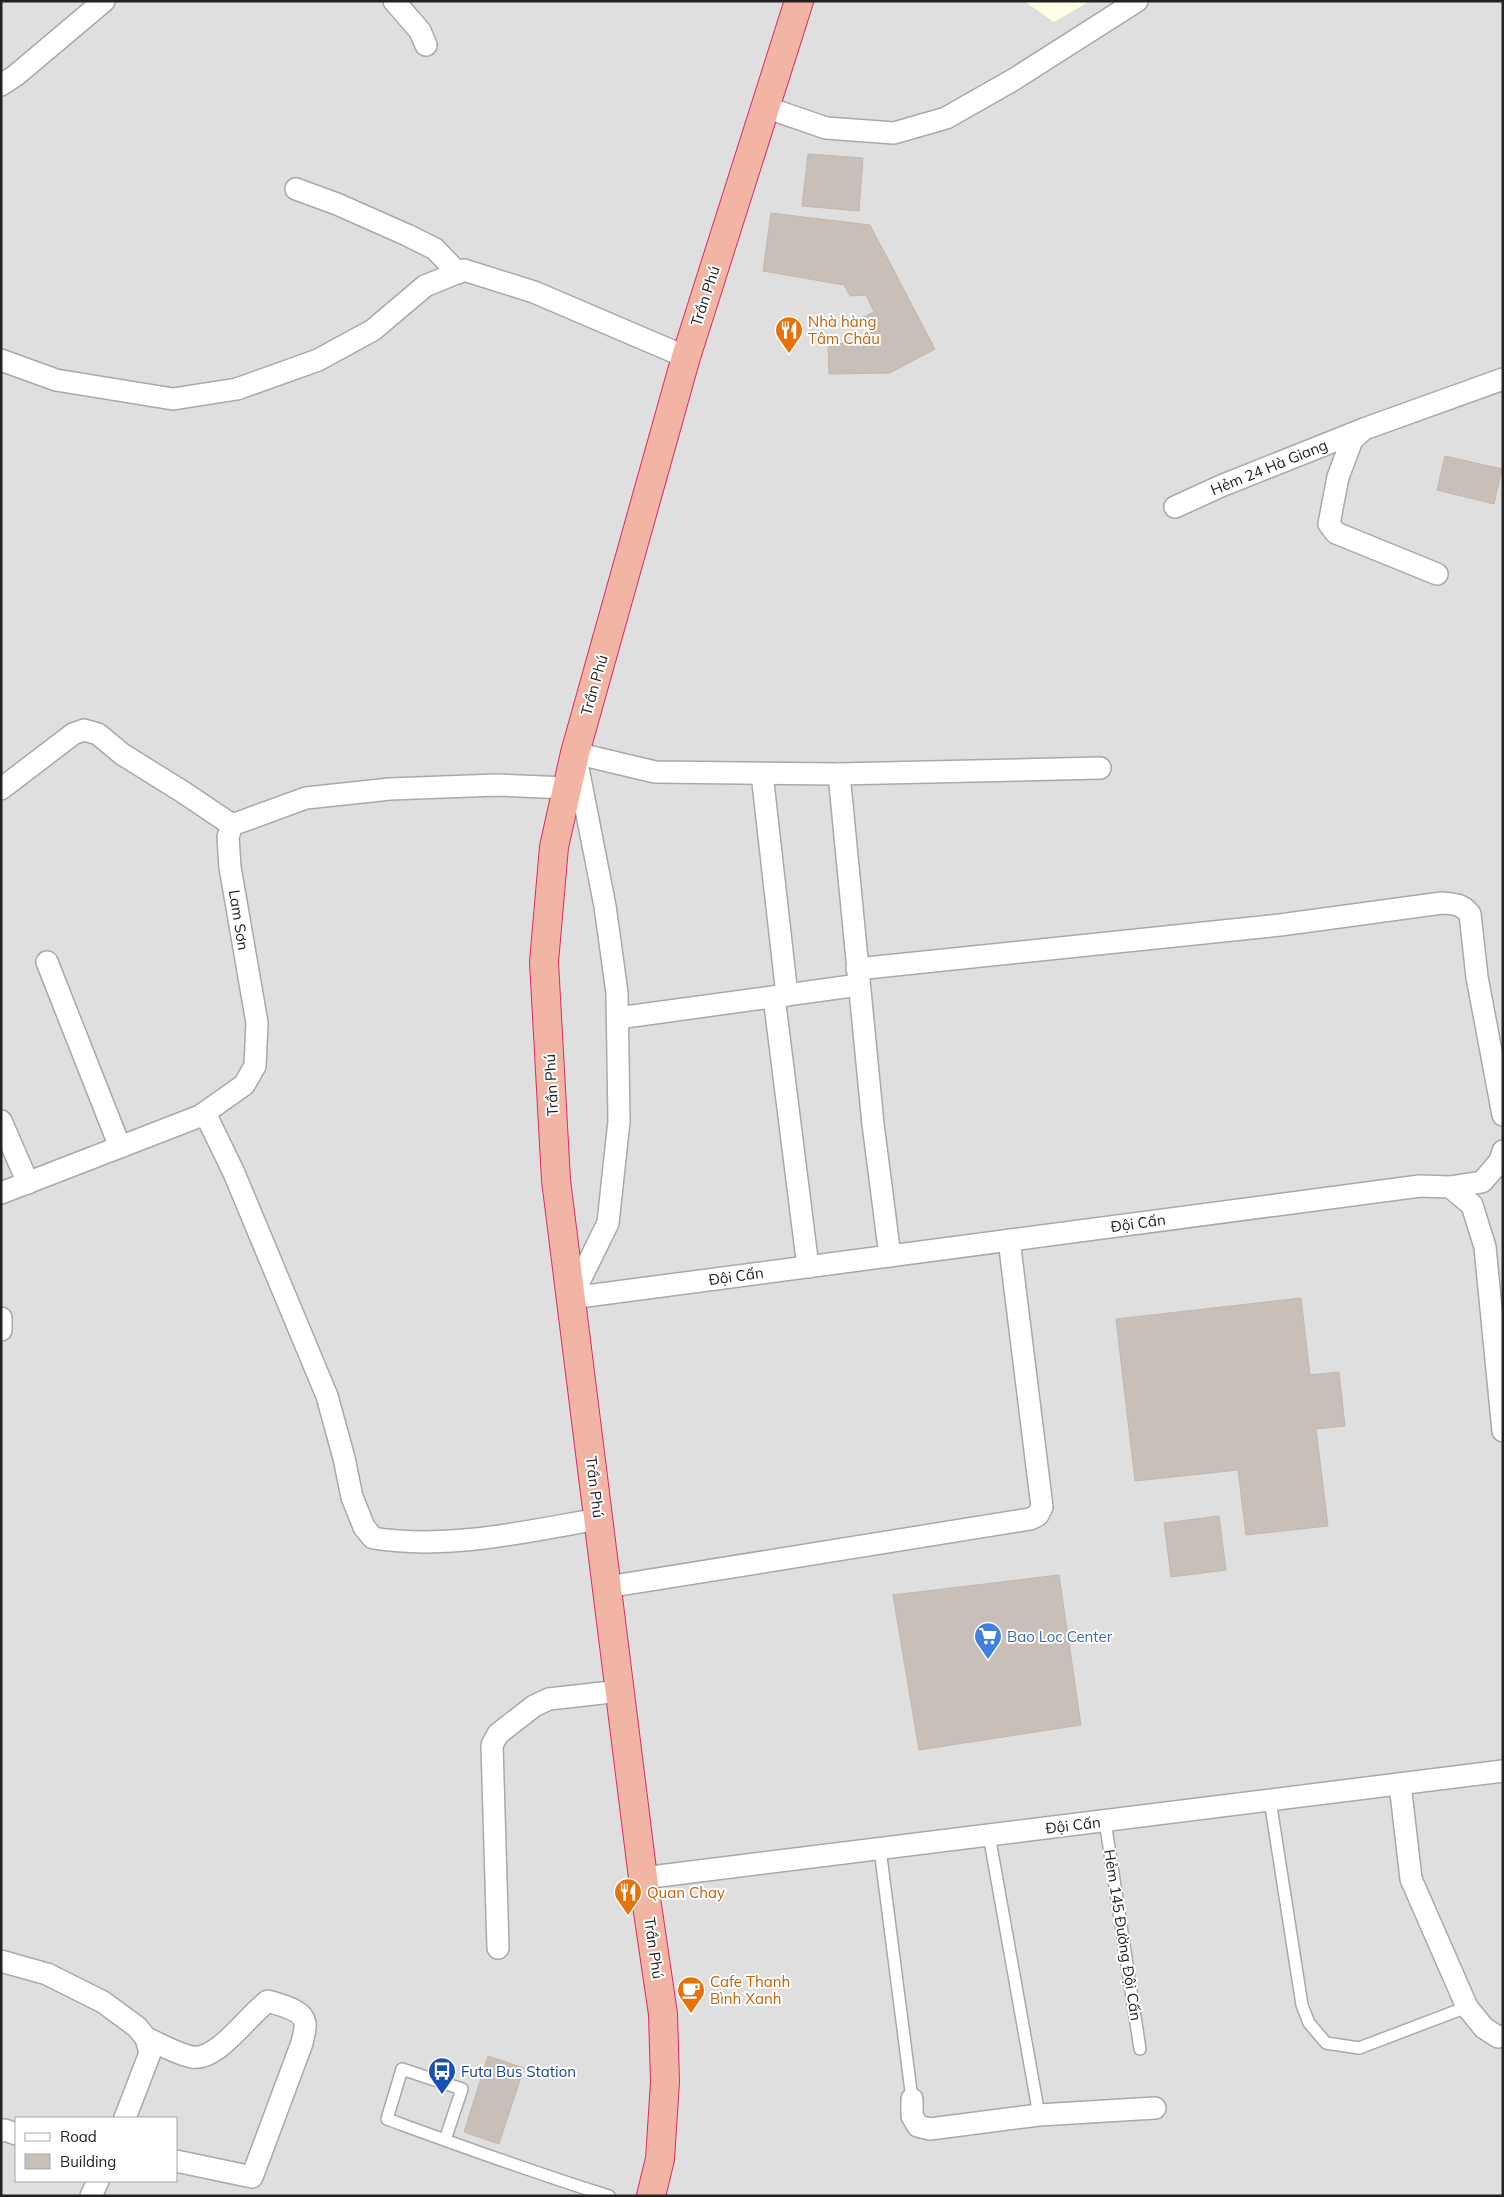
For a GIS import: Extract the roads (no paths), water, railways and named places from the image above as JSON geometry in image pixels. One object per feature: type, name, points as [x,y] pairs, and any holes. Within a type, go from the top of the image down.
[{"type":"highway","name":"Trần Phú","points":[[652,2196],[660,2159],[665,2082],[664,2014],[643,1878],[556,1180],[544,962],[554,847],[575,753],[686,357],[799,1]]},
{"type":"street","points":[[1,85],[15,76],[104,1]]},
{"type":"street","points":[[394,1],[420,31],[426,45]]},
{"type":"street","points":[[765,107],[826,128],[894,133],[946,118],[1013,80],[1137,1]]},
{"type":"street","points":[[296,190],[337,204],[414,238],[435,249],[458,273]]},
{"type":"street","points":[[1,360],[56,380],[173,398],[237,389],[318,360],[373,330],[425,286],[464,270],[534,292],[686,357]]},
{"type":"street","name":"Hẻm 24 Hà Giang","points":[[1175,507],[1221,486],[1364,429],[1503,379]]},
{"type":"street","name":"Hẻm 24 Hà Giang","points":[[1364,429],[1352,440],[1338,477],[1329,524],[1336,533],[1437,574]]},
{"type":"street","points":[[1,789],[73,734],[84,730],[98,734],[122,754],[232,825],[306,798],[400,789],[496,785],[567,788]]},
{"type":"street","points":[[571,1298],[608,1223],[619,1121],[617,993],[605,906],[575,753],[655,772],[839,774],[1100,768]]},
{"type":"street","points":[[762,774],[780,996],[808,1267]]},
{"type":"street","points":[[839,774],[858,977],[890,1256]]},
{"type":"street","name":"Lam Sơn","points":[[1,1193],[205,1113],[244,1085],[255,1066],[257,1023],[230,867],[228,837],[232,825]]},
{"type":"street","points":[[618,1018],[780,996],[858,977],[1442,903],[1457,904],[1464,906],[1470,914],[1477,976],[1503,1115]]},
{"type":"street","points":[[47,962],[120,1147]]},
{"type":"street","points":[[205,1113],[234,1173],[327,1396],[344,1458],[352,1497],[364,1527],[372,1538],[396,1542],[444,1543],[499,1536],[598,1519]]},
{"type":"street","points":[[1,1121],[28,1183]]},
{"type":"street","name":"Đội Cấn","points":[[571,1298],[1420,1186],[1450,1187],[1482,1182],[1500,1160],[1503,1151]]},
{"type":"street","points":[[1450,1187],[1472,1205],[1485,1248],[1503,1431]]},
{"type":"street","points":[[607,1588],[1030,1519],[1038,1515],[1042,1507],[1009,1240]]},
{"type":"street","points":[[1,1318],[1,1330]]},
{"type":"street","points":[[498,1948],[492,1745],[498,1734],[534,1706],[549,1699],[620,1691]]},
{"type":"street","name":"Đội Cấn","points":[[643,1878],[1503,1771]]},
{"type":"street","points":[[1400,1784],[1411,1879],[1467,2007],[1484,2028],[1498,2037],[1503,2036]]},
{"type":"street","points":[[1,1961],[47,1974],[103,2002],[137,2027],[146,2038],[150,2053],[126,2117]]},
{"type":"street","points":[[146,2038],[192,2057],[200,2058],[210,2054],[234,2034],[258,2008],[268,2001],[296,2011],[301,2015],[305,2023],[302,2043],[252,2177],[178,2161]]},
{"type":"street","points":[[912,2099],[912,2116],[918,2126],[930,2129],[1039,2115],[1155,2108]]},
{"type":"street","points":[[1,2131],[5,2130],[15,2134]]},
{"type":"street","points":[[91,2196],[98,2182]]},
{"type":"lane","points":[[1270,1800],[1302,2005],[1309,2023],[1326,2043],[1359,2048],[1467,2007]]},
{"type":"lane","name":"Hẻm 145 Đường Đội Cấn","points":[[1105,1821],[1140,2049]]},
{"type":"lane","points":[[989,1835],[1039,2115]]},
{"type":"lane","points":[[880,1849],[912,2099]]},
{"type":"lane","points":[[445,2140],[462,2090],[402,2069],[387,2119],[445,2140],[562,2181],[609,2196]]},
{"type":"place","name":"Nhà hàng Tâm Châu","points":[[789,354]]},
{"type":"place","name":"Bao Loc Center","points":[[988,1660]]},
{"type":"place","name":"Quan Chay","points":[[628,1916]]},
{"type":"place","name":"Cafe Thanh Bình Xanh","points":[[691,2014]]},
{"type":"place","name":"Futa Bus Station","points":[[442,2095]]}]
